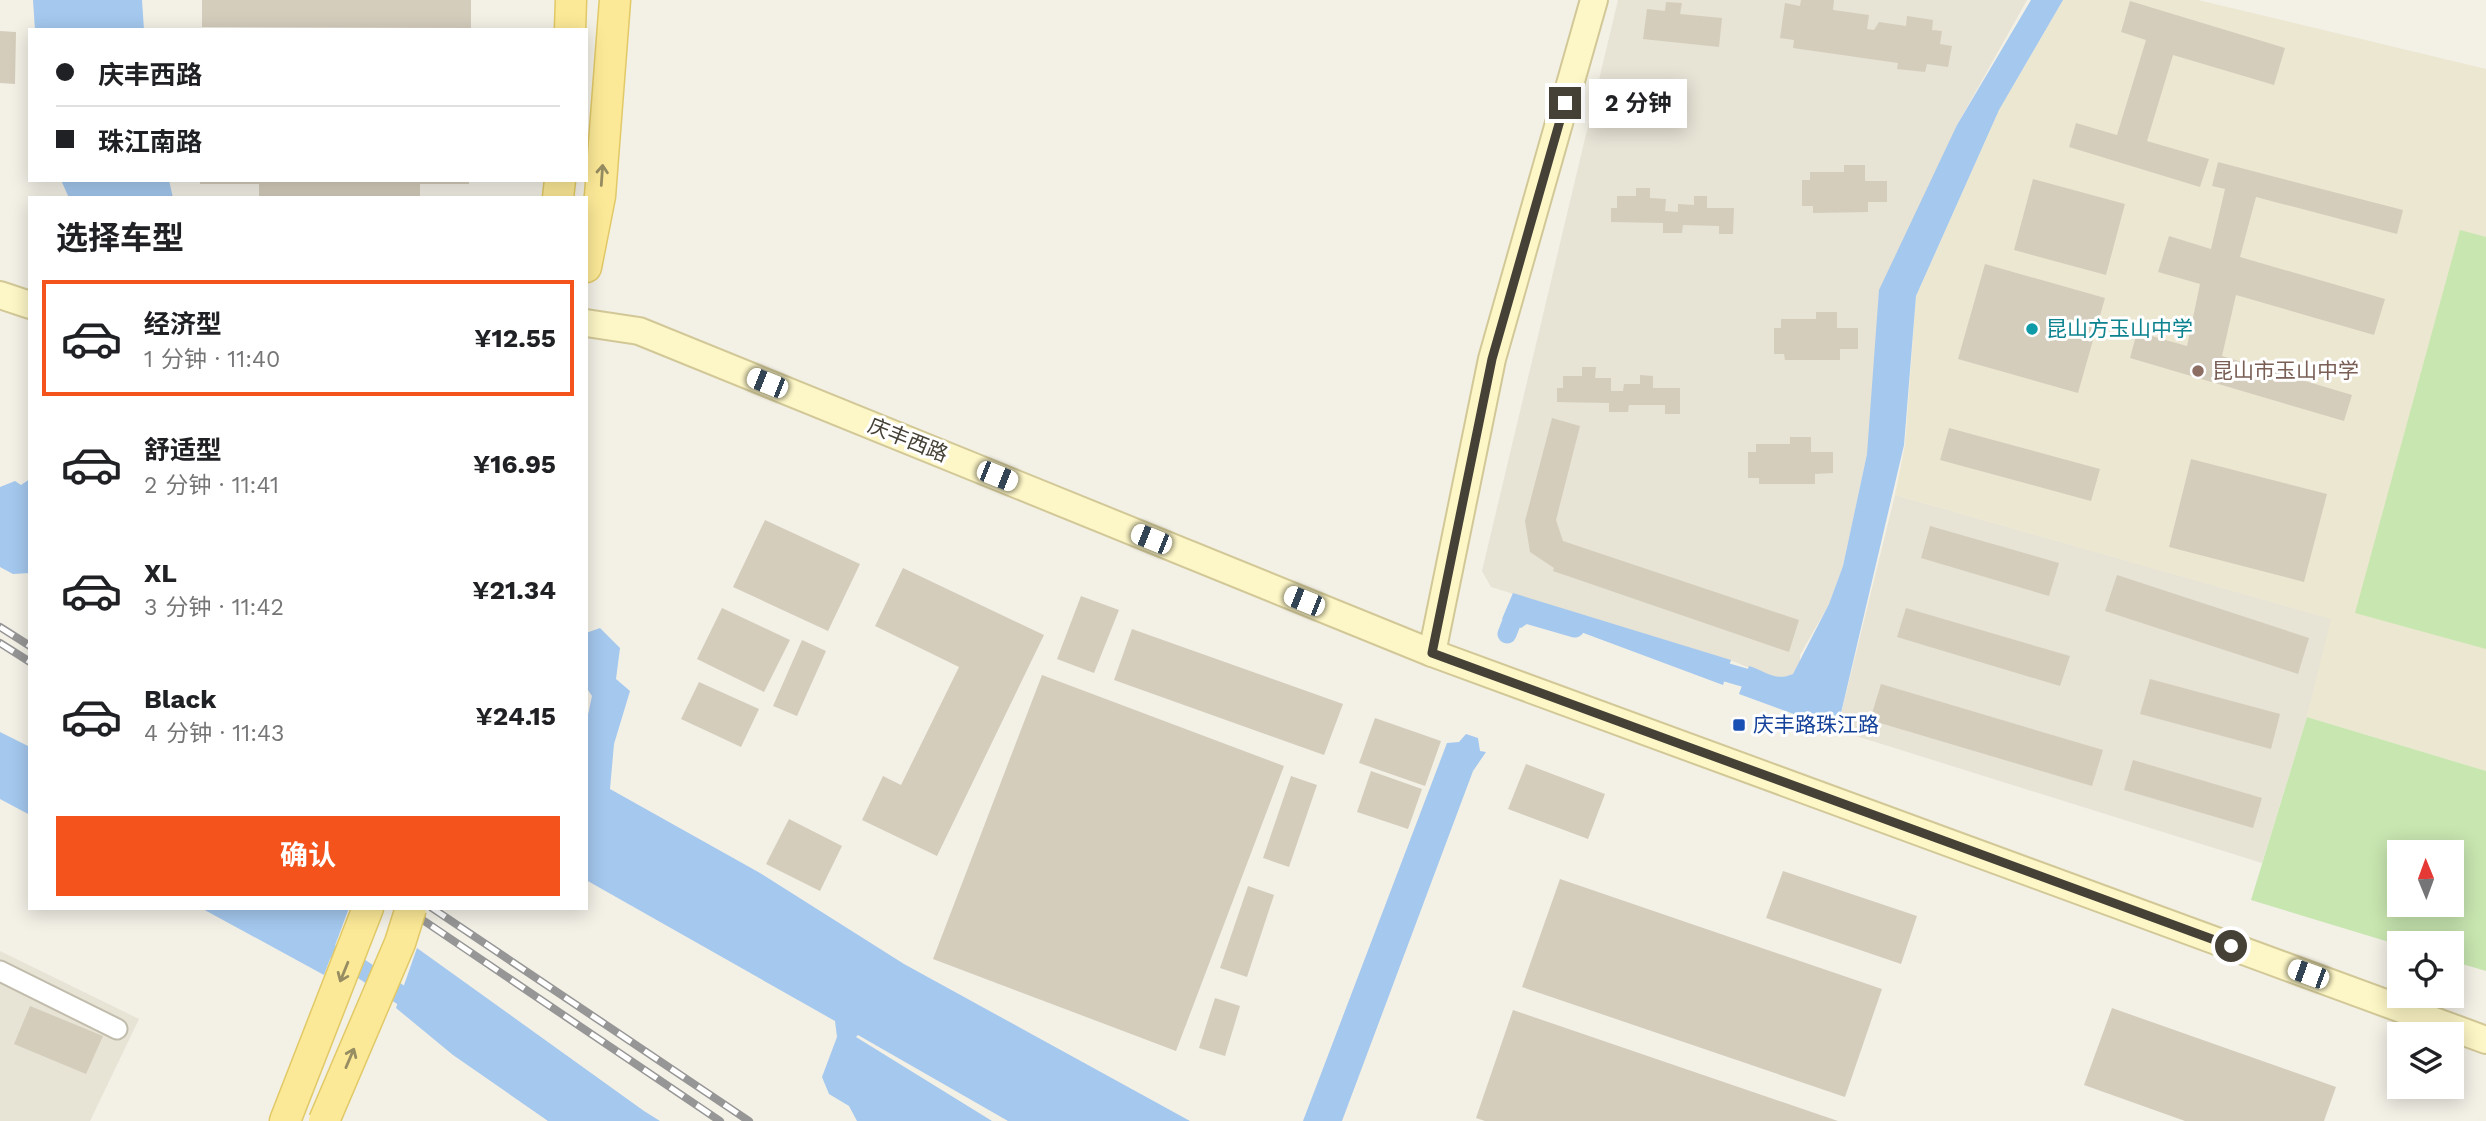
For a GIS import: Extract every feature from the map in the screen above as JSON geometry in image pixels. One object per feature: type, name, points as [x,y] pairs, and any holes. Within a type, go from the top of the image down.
[{"type":"main road","points":[[569,28],[571,0]]},
{"type":"main road","points":[[588,257],[600,196],[615,0]]},
{"type":"main road","points":[[285,1121],[367,910]]},
{"type":"main road","points":[[324,1121],[400,943],[410,910]]},
{"type":"street","points":[[1432,653],[1492,359],[1594,0]]},
{"type":"street","points":[[0,295],[28,303]]},
{"type":"street","name":"庆丰西路","points":[[588,323],[639,331],[1432,653],[2486,1040]]},
{"type":"street","points":[[0,971],[117,1029]]},
{"type":"shaded area","points":[[1618,0],[2027,0],[1957,125],[1867,454],[1843,566],[1829,604],[1800,655],[1800,666],[1793,674],[1783,678],[1772,677],[1730,660],[1491,587],[1482,571]]},
{"type":"shaded area","name":"昆山市玉山中学","points":[[2063,0],[2198,0],[2486,69],[2486,771],[2307,717],[2331,619],[1895,495],[1905,445],[1916,296],[1999,110]]},
{"type":"shaded area","points":[[1895,495],[2332,619],[2307,717],[2262,863],[1837,730]]},
{"type":"shaded area","points":[[0,951],[139,1019],[90,1121],[0,1121]]},
{"type":"green space","points":[[2460,230],[2486,237],[2486,649],[2355,613]]},
{"type":"green space","points":[[2307,717],[2486,771],[2486,971],[2464,965],[2464,931],[2387,931],[2387,941],[2251,900]]},
{"type":"water","points":[[33,0],[142,0],[144,28],[35,28]]},
{"type":"water","points":[[2031,0],[2063,0],[1999,110],[1916,296],[1904,445],[1837,730],[1739,694],[1749,666],[1780,677],[1793,674],[1829,604],[1843,566],[1867,454],[1879,290],[1957,125]]},
{"type":"water","points":[[62,182],[169,182],[173,196],[68,196]]},
{"type":"water","points":[[28,480],[28,573],[13,574],[0,567],[0,487],[15,481],[21,485]]},
{"type":"water","points":[[1513,593],[1731,660],[1723,685],[1538,616],[1521,628],[1502,619]]},
{"type":"water","points":[[600,628],[620,648],[616,679],[630,691],[614,744],[610,789],[760,873],[904,964],[1190,1121],[1008,1121],[858,1035],[856,1037],[992,1121],[857,1121],[849,1106],[829,1094],[822,1077],[837,1037],[835,1021],[588,881],[588,715],[592,696],[588,690],[588,632]]},
{"type":"water","points":[[0,732],[28,746],[28,814],[0,799]]},
{"type":"water","points":[[1466,734],[1478,738],[1480,751],[1486,752],[1473,771],[1342,1121],[1303,1121],[1447,743],[1459,742]]},
{"type":"water","points":[[205,910],[348,910],[324,975]]},
{"type":"water","points":[[417,948],[660,1121],[548,1121],[453,1055],[396,1008]]},
{"type":"building","points":[[202,0],[471,0],[471,28],[202,27]]},
{"type":"building","points":[[1801,0],[1834,0],[1833,10],[1869,15],[1867,29],[1874,30],[1879,22],[1906,26],[1907,16],[1933,20],[1932,30],[1942,31],[1940,44],[1952,46],[1948,67],[1927,64],[1925,72],[1897,69],[1898,63],[1793,48],[1794,40],[1780,38],[1785,3],[1800,6]]},
{"type":"building","points":[[2130,1],[2285,48],[2274,85],[2173,55],[2147,141],[2209,159],[2200,187],[2069,147],[2076,123],[2117,135],[2146,40],[2121,32]]},
{"type":"building","points":[[1666,2],[1682,3],[1680,14],[1722,18],[1719,47],[1643,39],[1647,9],[1665,11]]},
{"type":"building","points":[[0,31],[16,32],[15,84],[0,83]]},
{"type":"building","points":[[2218,162],[2403,210],[2397,234],[2256,197],[2240,257],[2385,299],[2374,335],[2236,295],[2222,356],[2352,395],[2344,421],[2130,358],[2137,332],[2187,346],[2200,284],[2158,272],[2169,236],[2211,249],[2225,189],[2212,186]]},
{"type":"building","points":[[1844,165],[1865,165],[1865,181],[1887,181],[1887,202],[1868,202],[1868,212],[1813,213],[1813,206],[1802,206],[1802,180],[1810,180],[1810,172],[1844,172]]},
{"type":"building","name":"昆山方玉山中学","points":[[2033,179],[2125,204],[2106,275],[2014,250]]},
{"type":"building","points":[[469,182],[420,184],[420,196],[259,196],[259,184],[200,184]]},
{"type":"building","points":[[1636,188],[1650,188],[1650,198],[1666,199],[1665,211],[1678,212],[1678,204],[1694,205],[1694,196],[1707,196],[1707,208],[1734,208],[1733,234],[1719,234],[1719,226],[1683,225],[1682,233],[1663,233],[1663,223],[1611,222],[1611,208],[1617,208],[1617,196],[1636,196]]},
{"type":"building","name":"昆山方玉山中学","points":[[1985,264],[2105,298],[2078,393],[1958,359]]},
{"type":"building","points":[[1816,312],[1837,312],[1837,328],[1858,328],[1858,349],[1840,349],[1840,360],[1785,360],[1784,354],[1774,354],[1774,328],[1781,328],[1781,319],[1816,319]]},
{"type":"building","points":[[1582,367],[1596,367],[1595,378],[1611,378],[1611,391],[1623,391],[1624,384],[1640,384],[1640,375],[1653,376],[1653,388],[1680,388],[1680,414],[1665,414],[1665,405],[1629,405],[1628,412],[1609,412],[1609,403],[1557,402],[1557,388],[1563,388],[1563,376],[1582,376]]},
{"type":"building","points":[[1552,418],[1580,426],[1556,520],[1563,541],[1799,620],[1789,652],[1553,571],[1554,568],[1530,552],[1525,521]]},
{"type":"building","points":[[1949,428],[2100,469],[2091,501],[1940,460]]},
{"type":"building","points":[[1790,437],[1811,437],[1811,452],[1833,452],[1833,473],[1815,474],[1815,484],[1759,484],[1759,478],[1748,478],[1748,452],[1756,452],[1756,444],[1790,444]]},
{"type":"building","points":[[2191,459],[2327,494],[2304,582],[2169,547]]},
{"type":"building","points":[[765,520],[860,564],[828,631],[733,587]]},
{"type":"building","points":[[1930,526],[2059,563],[2049,596],[1921,558]]},
{"type":"building","points":[[903,568],[1044,635],[937,856],[862,820],[883,776],[901,785],[959,667],[875,626]]},
{"type":"building","points":[[2117,575],[2309,638],[2298,674],[2105,611]]},
{"type":"building","points":[[1081,596],[1119,610],[1094,673],[1057,659]]},
{"type":"building","points":[[722,608],[790,640],[764,692],[697,659]]},
{"type":"building","points":[[1906,608],[2070,656],[2060,686],[1897,637]]},
{"type":"building","points":[[1132,629],[1343,704],[1324,755],[1114,680]]},
{"type":"building","points":[[802,640],[826,651],[797,716],[773,706]]},
{"type":"building","points":[[1042,675],[1284,766],[1176,1051],[933,959]]},
{"type":"building","points":[[2150,679],[2280,714],[2271,749],[2140,714]]},
{"type":"building","points":[[699,682],[759,709],[741,747],[681,719]]},
{"type":"building","points":[[1881,684],[2103,750],[2092,786],[1870,720]]},
{"type":"building","points":[[1375,718],[1441,741],[1425,786],[1359,763]]},
{"type":"building","points":[[2133,760],[2262,798],[2253,828],[2124,790]]},
{"type":"building","points":[[1526,764],[1605,794],[1588,839],[1508,809]]},
{"type":"building","points":[[1371,771],[1422,789],[1408,829],[1357,812]]},
{"type":"building","points":[[1291,776],[1317,785],[1289,867],[1263,858]]},
{"type":"building","points":[[789,819],[842,846],[820,891],[766,864]]},
{"type":"building","points":[[1783,871],[1917,916],[1901,964],[1766,918]]},
{"type":"building","points":[[1560,879],[1882,989],[1845,1097],[1522,987]]},
{"type":"building","points":[[1248,886],[1274,895],[1247,977],[1220,968]]},
{"type":"building","points":[[1215,998],[1240,1006],[1225,1056],[1199,1048]]},
{"type":"building","points":[[30,1006],[103,1036],[86,1074],[14,1044]]},
{"type":"building","points":[[2112,1008],[2336,1087],[2324,1121],[2185,1121],[2084,1085]]},
{"type":"building","points":[[1513,1010],[1838,1121],[1485,1121],[1476,1118]]},
{"type":"waterway","points":[[1507,634],[1516,611],[1575,628]]},
{"type":"waterway","points":[[1701,665],[1770,685]]},
{"type":"waterway","points":[[339,954],[422,1009]]},
{"type":"railway","points":[[0,627],[28,645]]},
{"type":"railway","points":[[0,643],[28,661]]},
{"type":"railway","points":[[408,910],[720,1121]]},
{"type":"railway","points":[[435,910],[749,1121]]},
{"type":"place","name":"昆山方玉山中学","points":[[2032,329]]},
{"type":"place","name":"昆山市玉山中学","points":[[2198,371]]},
{"type":"place","name":"庆丰路珠江路","points":[[1739,725]]},
{"type":"route","points":[[1565,103],[1492,359],[1432,653],[2231,946]]}]
